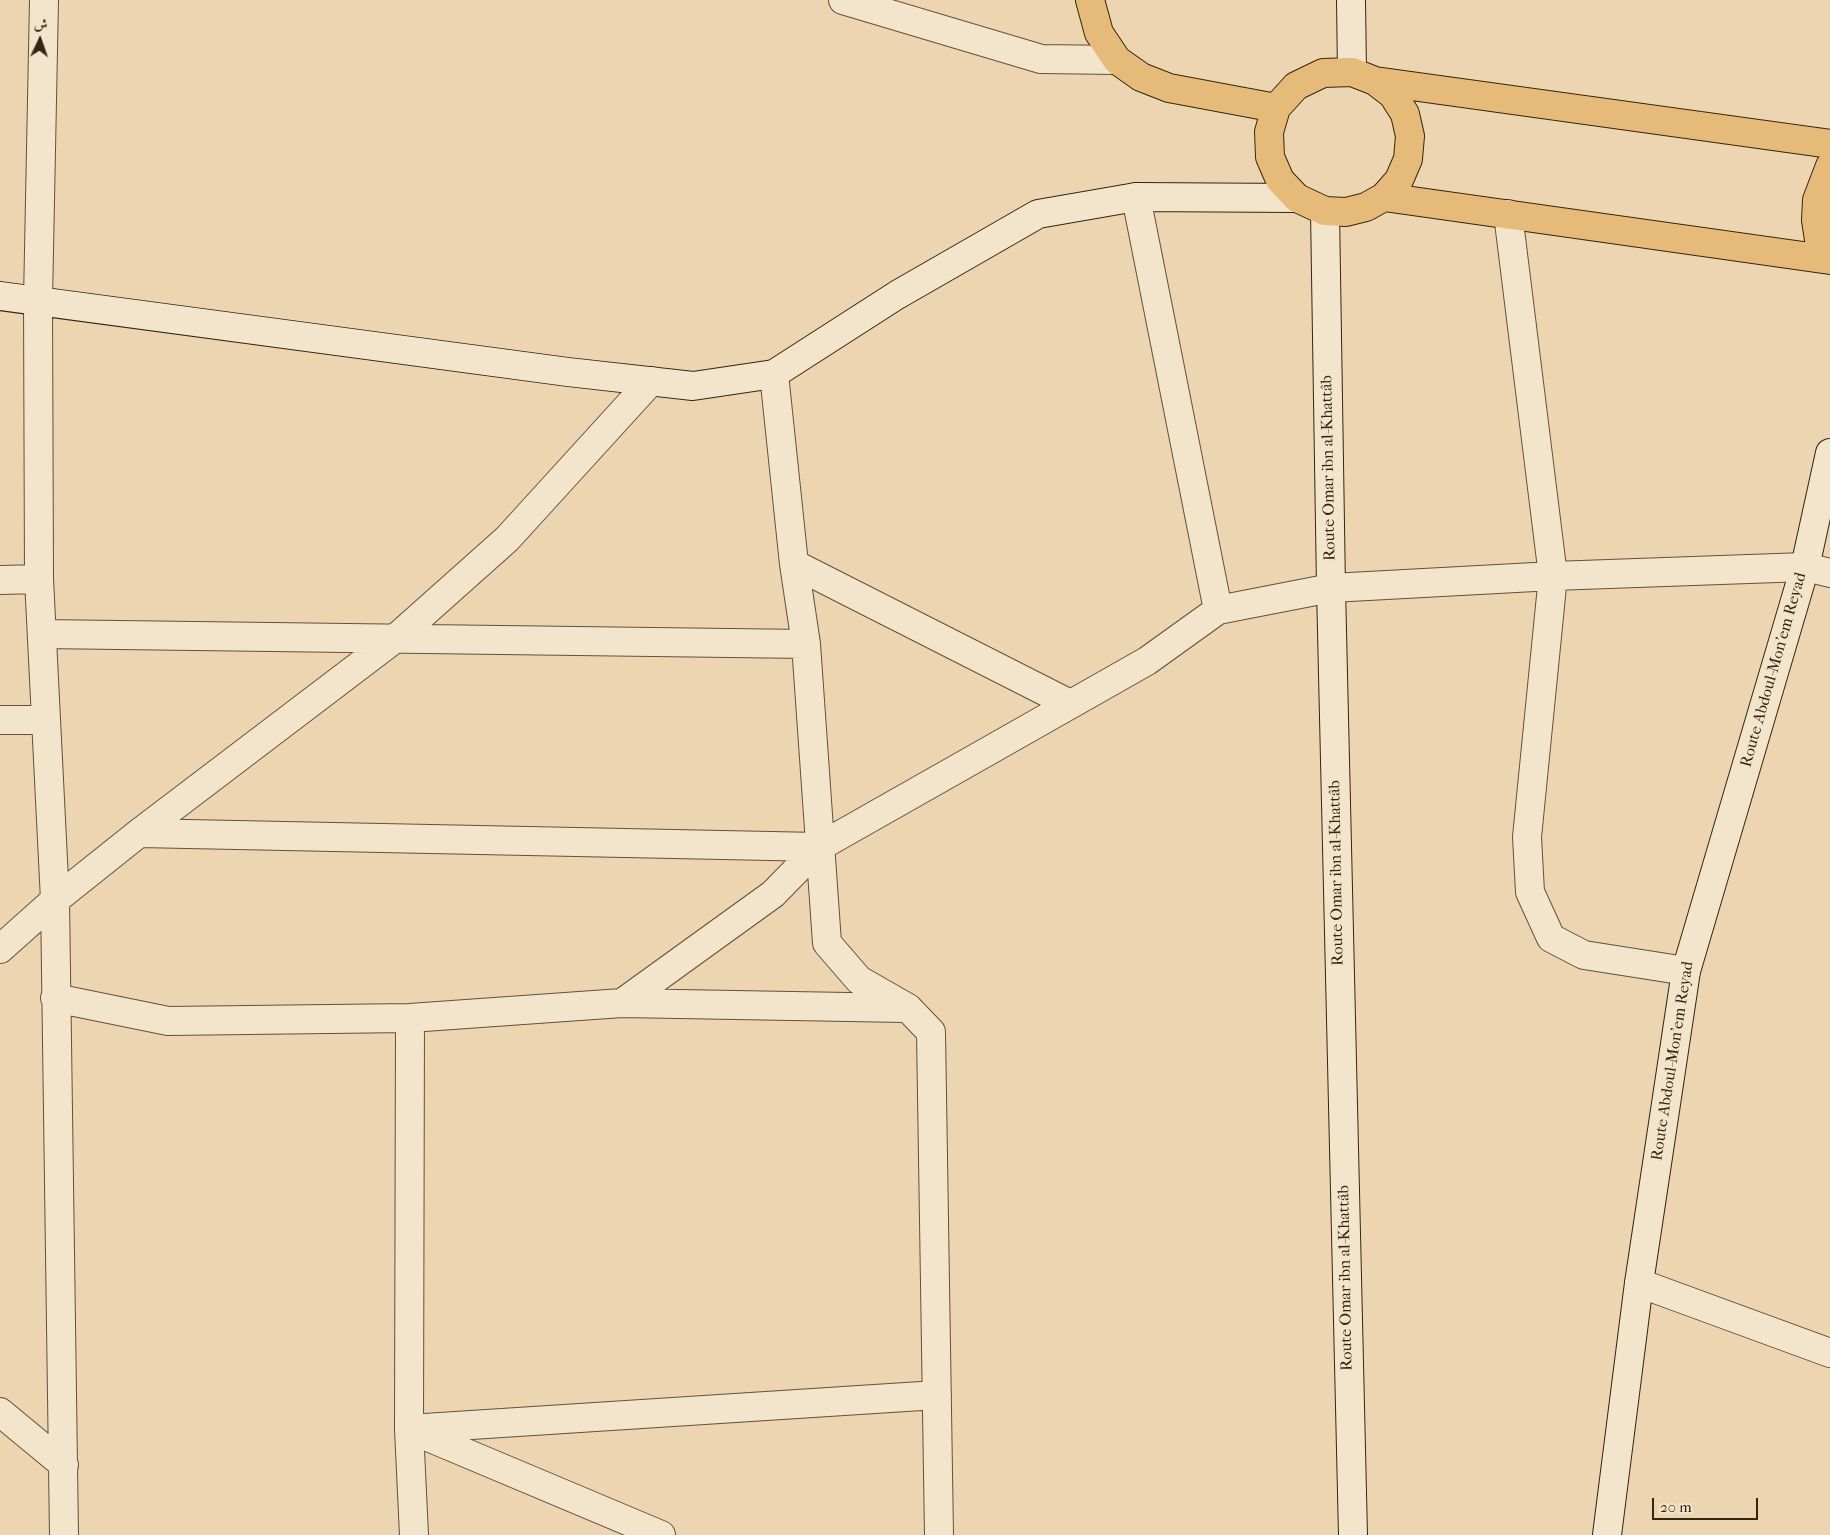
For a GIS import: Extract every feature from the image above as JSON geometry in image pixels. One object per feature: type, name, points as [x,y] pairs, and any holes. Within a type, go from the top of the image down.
[{"type":"main road","points":[[1090,0],[1099,33],[1117,60],[1141,77],[1169,88],[1276,108]]},
{"type":"main road","points":[[1364,76],[1393,95],[1405,114],[1410,136],[1408,159],[1399,180],[1384,196],[1366,207],[1346,212],[1325,211],[1297,198],[1280,180],[1270,157],[1269,132],[1276,108],[1296,86],[1323,73],[1364,76],[1830,144]]},
{"type":"main road","points":[[1828,260],[1819,240],[1816,220],[1818,200],[1830,166]]},
{"type":"main road","points":[[1384,196],[1828,260]]},
{"type":"street","points":[[44,0],[38,300],[39,579],[55,900],[54,998],[64,1535]]},
{"type":"street","points":[[843,0],[1041,59],[1117,60]]},
{"type":"street","points":[[1351,0],[1364,76]]},
{"type":"street","points":[[0,296],[693,386],[774,374],[897,295],[1038,214],[1136,196],[1297,198]]},
{"type":"street","points":[[1136,196],[1218,610]]},
{"type":"street","name":"Route Omar ibn al-Khattâb","points":[[1325,211],[1330,588],[1353,1535]]},
{"type":"street","points":[[1508,214],[1553,576],[1527,837],[1530,892],[1551,938],[1584,955],[1686,971]]},
{"type":"street","points":[[774,374],[794,564],[806,644],[817,787],[818,848],[827,943],[859,980],[908,1008],[931,1032],[939,1535]]},
{"type":"street","points":[[0,948],[55,900],[138,833],[397,637],[506,539],[651,382]]},
{"type":"street","name":"Route Abdoul-Mon'em Reyad","points":[[1607,1535],[1639,1283],[1686,971],[1817,570],[1830,453]]},
{"type":"street","points":[[794,564],[1070,704]]},
{"type":"street","points":[[622,1003],[773,894],[818,848],[1147,662],[1218,610],[1330,588],[1553,576],[1817,570]]},
{"type":"street","points":[[0,580],[39,579]]},
{"type":"street","points":[[42,634],[397,637],[806,644]]},
{"type":"street","points":[[0,720],[46,720]]},
{"type":"street","points":[[138,833],[818,848]]},
{"type":"street","points":[[54,998],[168,1021],[410,1018],[622,1003],[908,1008]]},
{"type":"street","points":[[410,1018],[408,1429],[414,1535]]},
{"type":"street","points":[[1639,1283],[1830,1353]]},
{"type":"street","points":[[408,1429],[937,1395]]},
{"type":"street","points":[[0,1412],[64,1465]]},
{"type":"street","points":[[408,1429],[661,1535]]}]
